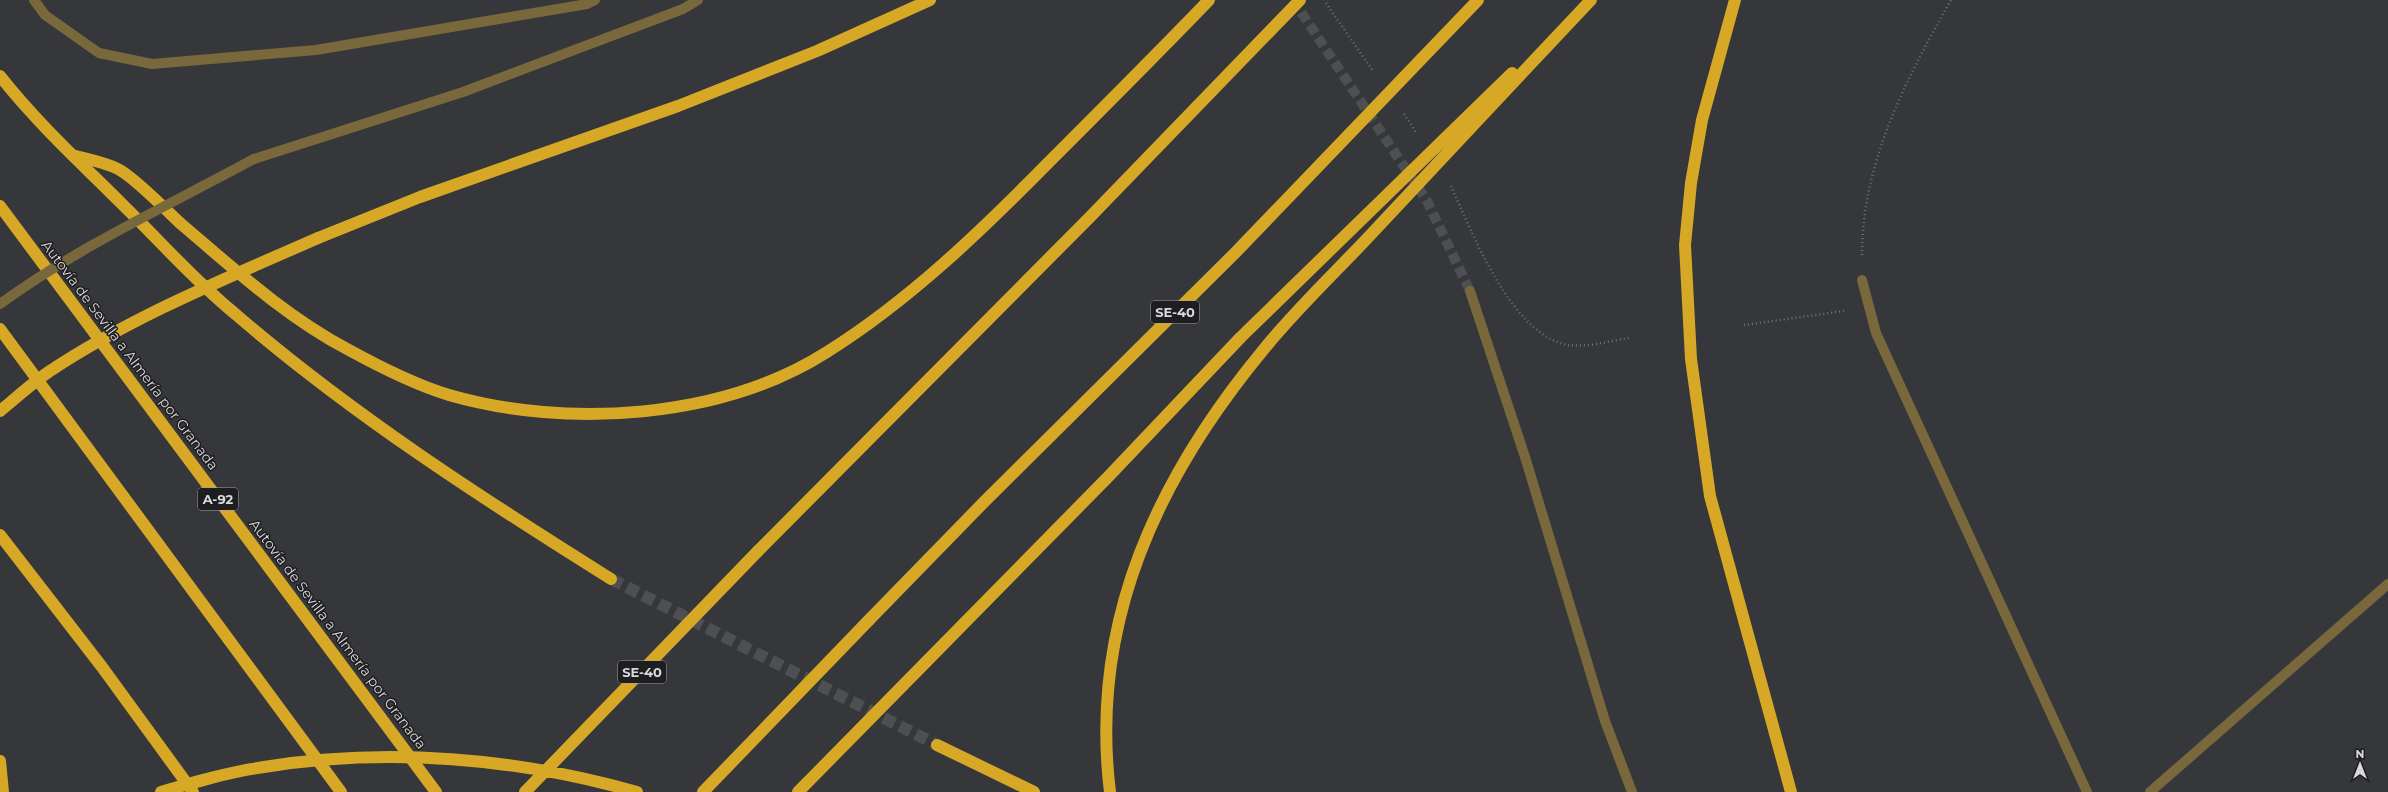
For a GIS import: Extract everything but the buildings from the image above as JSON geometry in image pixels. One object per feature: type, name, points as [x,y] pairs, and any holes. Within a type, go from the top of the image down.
[{"type":"highway","points":[[0,411],[48,372],[107,336],[173,302],[318,238],[420,197],[553,152],[685,103],[817,51],[930,0]]},
{"type":"highway","points":[[72,155],[120,170],[265,296],[348,350],[391,370],[448,394],[502,406],[559,413],[603,414],[653,410],[738,392],[780,376],[825,354],[911,292],[1010,201],[1210,0]]},
{"type":"highway","name":"SE-40","points":[[525,792],[758,552],[1090,217],[1300,0]]},
{"type":"highway","name":"SE-40","points":[[704,792],[868,620],[991,495],[1236,252],[1478,0]]},
{"type":"highway","points":[[798,792],[1118,466],[1242,337],[1586,0]]},
{"type":"highway","points":[[1110,792],[1106,748],[1108,693],[1116,635],[1137,558],[1152,521],[1192,446],[1264,348],[1590,0]]},
{"type":"highway","points":[[1735,0],[1702,120],[1691,183],[1685,245],[1691,359],[1710,496],[1791,792]]},
{"type":"highway","points":[[0,76],[72,155],[231,311],[299,367],[405,446],[491,504],[611,579]]},
{"type":"highway","name":"Autovía de Sevilla a Almería por Granada","points":[[0,206],[436,792]]},
{"type":"highway","points":[[0,329],[341,792]]},
{"type":"highway","points":[[0,535],[102,667],[193,792]]},
{"type":"highway","points":[[937,745],[1034,792]]},
{"type":"highway","points":[[161,792],[264,766],[337,759],[403,757],[470,761],[541,770],[604,783],[637,792]]},
{"type":"highway","points":[[0,761],[3,792]]},
{"type":"street","points":[[34,0],[46,15],[99,53],[152,64],[316,50],[587,4],[595,0]]},
{"type":"street","points":[[683,9],[693,0]]},
{"type":"street","points":[[0,304],[22,288],[77,255],[254,159],[463,92],[683,9],[698,0]]},
{"type":"street","points":[[1862,280],[1876,333],[2087,792]]},
{"type":"street","points":[[1470,291],[1525,457],[1604,721],[1632,792]]},
{"type":"street","points":[[2150,792],[2388,584]]},
{"type":"path","points":[[1324,0],[1376,75]]},
{"type":"path","points":[[1862,280],[1862,237],[1870,180],[1891,120],[1914,67],[1951,0]]},
{"type":"path","points":[[1403,113],[1421,139]]},
{"type":"path","points":[[1450,183],[1483,258],[1513,305],[1544,336],[1564,344],[1584,344],[1629,338]]},
{"type":"path","points":[[1744,325],[1868,307]]},
{"type":"tunnel","points":[[1293,0],[1427,201],[1470,291]]},
{"type":"tunnel","points":[[611,579],[937,745]]}]
